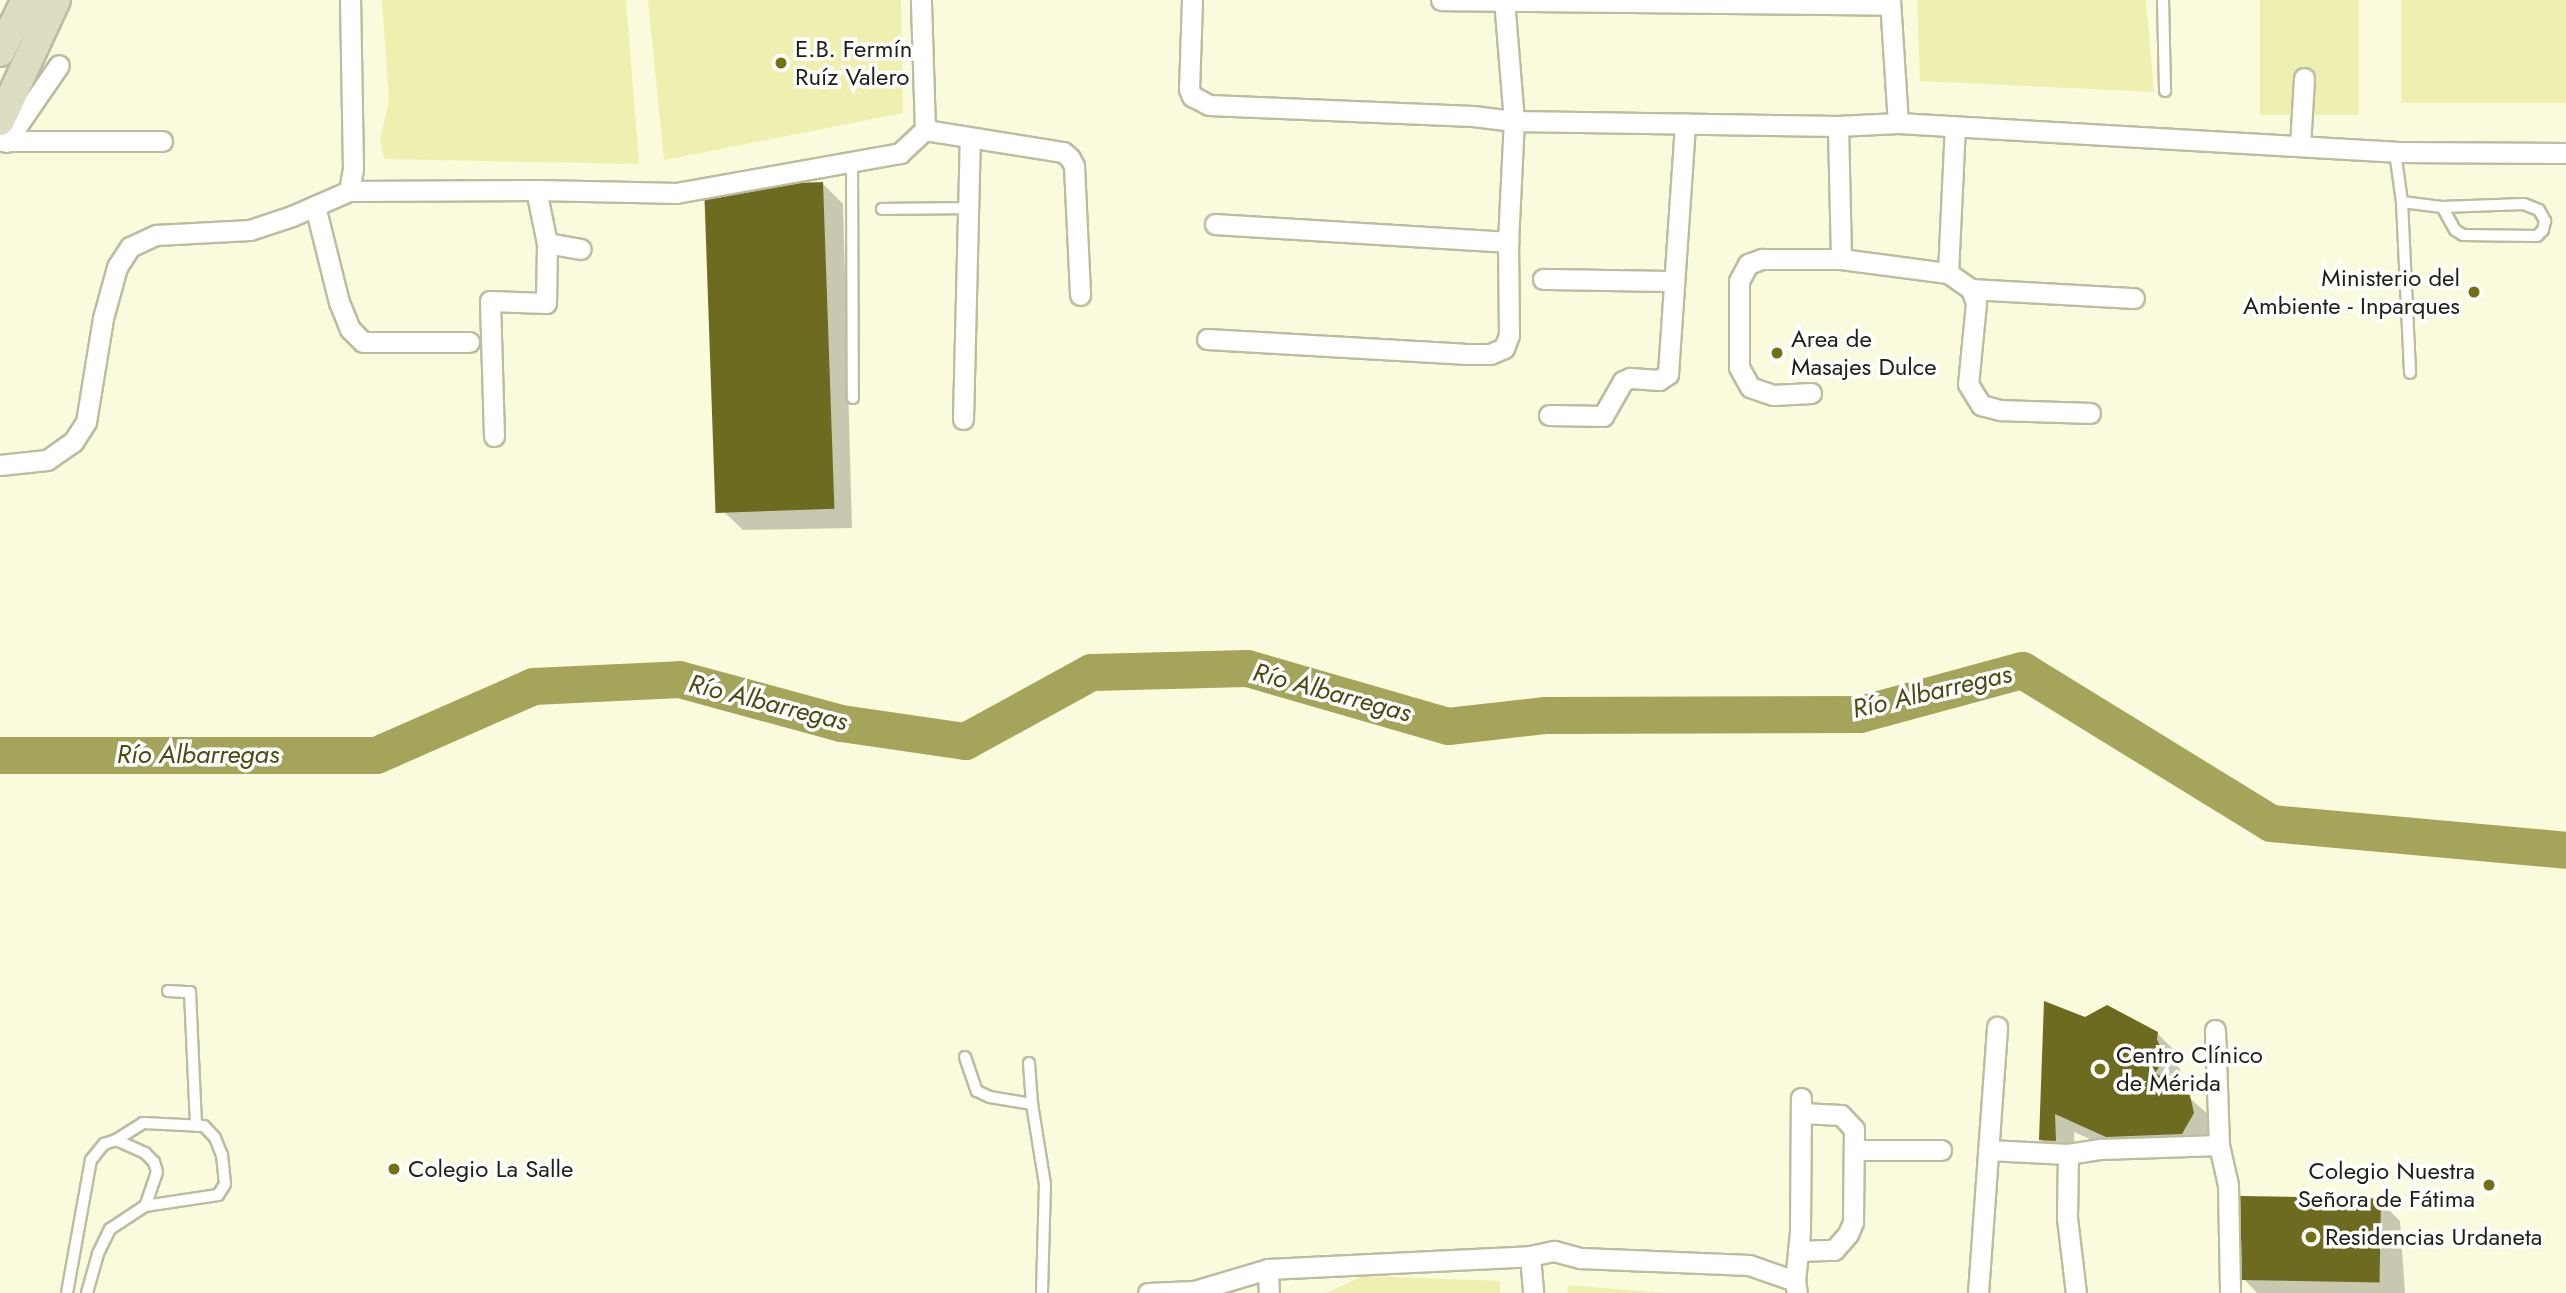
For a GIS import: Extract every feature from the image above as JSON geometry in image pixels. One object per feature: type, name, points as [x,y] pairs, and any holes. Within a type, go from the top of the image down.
[{"type":"street","points":[[0,52],[26,0]]},
{"type":"street","points":[[2,135],[56,0]]},
{"type":"street","points":[[349,191],[353,169],[350,0]]},
{"type":"street","points":[[0,465],[47,460],[73,442],[86,422],[103,318],[117,267],[130,247],[156,235],[250,230],[349,191],[536,190],[676,193],[900,153],[925,130],[921,0]]},
{"type":"street","points":[[1192,0],[1188,79],[1192,96],[1209,105],[1473,116],[1514,121],[1838,127],[1898,123],[2395,152],[2566,153]]},
{"type":"street","points":[[1441,0],[1890,2],[1898,123]]},
{"type":"street","points":[[1207,338],[1464,354],[1498,352],[1504,348],[1508,335],[1508,242],[1514,121],[1504,1]]},
{"type":"street","points":[[2,135],[59,65]]},
{"type":"street","points":[[2300,146],[2304,78]]},
{"type":"street","points":[[1549,415],[1603,416],[1623,381],[1629,378],[1665,378],[1669,362],[1685,124]]},
{"type":"street","points":[[1948,273],[1955,126]]},
{"type":"street","points":[[1838,127],[1841,259]]},
{"type":"street","points":[[925,130],[1063,152],[1070,158],[1074,166],[1080,295]]},
{"type":"street","points":[[2,135],[162,141]]},
{"type":"street","points":[[963,419],[970,139]]},
{"type":"street","points":[[494,436],[490,301],[546,303],[547,243],[536,190]]},
{"type":"street","points":[[315,206],[349,329],[363,342],[469,342]]},
{"type":"street","points":[[1215,225],[1508,242]]},
{"type":"street","points":[[547,243],[580,249]]},
{"type":"street","points":[[1811,393],[1773,395],[1750,387],[1740,367],[1739,281],[1748,264],[1762,259],[1841,259],[1948,273],[1971,289],[2134,298]]},
{"type":"street","points":[[1543,279],[1674,281]]},
{"type":"street","points":[[1971,289],[1976,303],[1968,384],[1981,405],[2000,410],[2090,413]]},
{"type":"street","points":[[1978,1293],[1997,1027]]},
{"type":"street","points":[[2215,1030],[2219,1145],[2228,1185],[2230,1293]]},
{"type":"street","points":[[1148,1293],[1195,1292],[1268,1269],[1530,1255],[1554,1251],[1581,1258],[1749,1265],[1796,1287],[1801,1105],[1841,1115],[1854,1129],[1853,1222],[1848,1234],[1834,1250],[1798,1251]]},
{"type":"street","points":[[1989,1150],[2068,1154],[2101,1149],[2219,1145]]},
{"type":"street","points":[[1854,1150],[1941,1150]]},
{"type":"street","points":[[2068,1154],[2067,1218],[2076,1293]]},
{"type":"street","points":[[1530,1255],[1533,1293]]},
{"type":"street","points":[[1268,1269],[1269,1293]]},
{"type":"lane","points":[[2163,0],[2165,91]]},
{"type":"lane","points":[[2395,152],[2402,202],[2410,373]]},
{"type":"lane","points":[[852,162],[852,398]]},
{"type":"lane","points":[[2402,202],[2442,207],[2524,204],[2539,210],[2545,221],[2543,230],[2537,236],[2463,234],[2455,230],[2442,207]]},
{"type":"lane","points":[[882,209],[968,208]]},
{"type":"lane","points":[[168,991],[190,992],[196,1126]]},
{"type":"lane","points":[[965,1057],[977,1091],[990,1097],[1032,1104]]},
{"type":"lane","points":[[1028,1063],[1045,1184],[1042,1293]]},
{"type":"lane","points":[[67,1293],[91,1160],[104,1144],[116,1140],[143,1123],[204,1126],[215,1138],[222,1155],[225,1184],[218,1195],[145,1206],[110,1229],[98,1254],[87,1293]]},
{"type":"lane","points":[[116,1140],[132,1145],[155,1162],[157,1172],[145,1206]]},
{"type":"green space","points":[[382,0],[626,0],[639,164],[384,159],[380,139],[389,102]]},
{"type":"green space","name":"E.B. Fermín Ruíz Valero","points":[[648,0],[901,0],[903,113],[664,160]]},
{"type":"green space","points":[[1917,0],[2146,0],[2154,92],[1920,81]]},
{"type":"green space","points":[[2260,0],[2359,0],[2359,115],[2260,115]]},
{"type":"green space","points":[[2401,0],[2566,0],[2566,103],[2401,103]]},
{"type":"green space","points":[[1363,1276],[1500,1281],[1500,1293],[1326,1293]]},
{"type":"green space","points":[[1567,1285],[1666,1293],[1568,1293]]},
{"type":"building","points":[[823,182],[834,509],[715,513],[704,186]]},
{"type":"building","name":"Centro Clínico de Mérida","points":[[2044,1001],[2085,1017],[2107,1005],[2158,1032],[2157,1039],[2165,1058],[2155,1073],[2189,1092],[2191,1100],[2194,1113],[2182,1134],[2106,1137],[2055,1114],[2056,1141],[2039,1140]]},
{"type":"building","name":"Residencias Urdaneta","points":[[2240,1196],[2381,1198],[2380,1282],[2239,1280]]},
{"type":"waterway","name":"Río Albarregas","points":[[0,755],[376,755],[533,686],[679,679],[841,723],[965,741],[1091,672],[1247,668],[1448,726],[1544,715],[1860,714],[2022,670],[2271,823],[2566,850]]},
{"type":"place","name":"E.B. Fermín Ruíz Valero","points":[[781,63]]},
{"type":"place","name":"Ministerio del Ambiente - Inparques","points":[[2474,292]]},
{"type":"place","name":"Area de Masajes Dulce","points":[[1777,353]]},
{"type":"place","name":"Centro Clínico de Mérida","points":[[2100,1069]]},
{"type":"place","name":"Colegio La Salle","points":[[394,1169]]},
{"type":"place","name":"Colegio Nuestra Señora de Fátima","points":[[2489,1185]]},
{"type":"place","name":"Residencias Urdaneta","points":[[2311,1237]]}]
